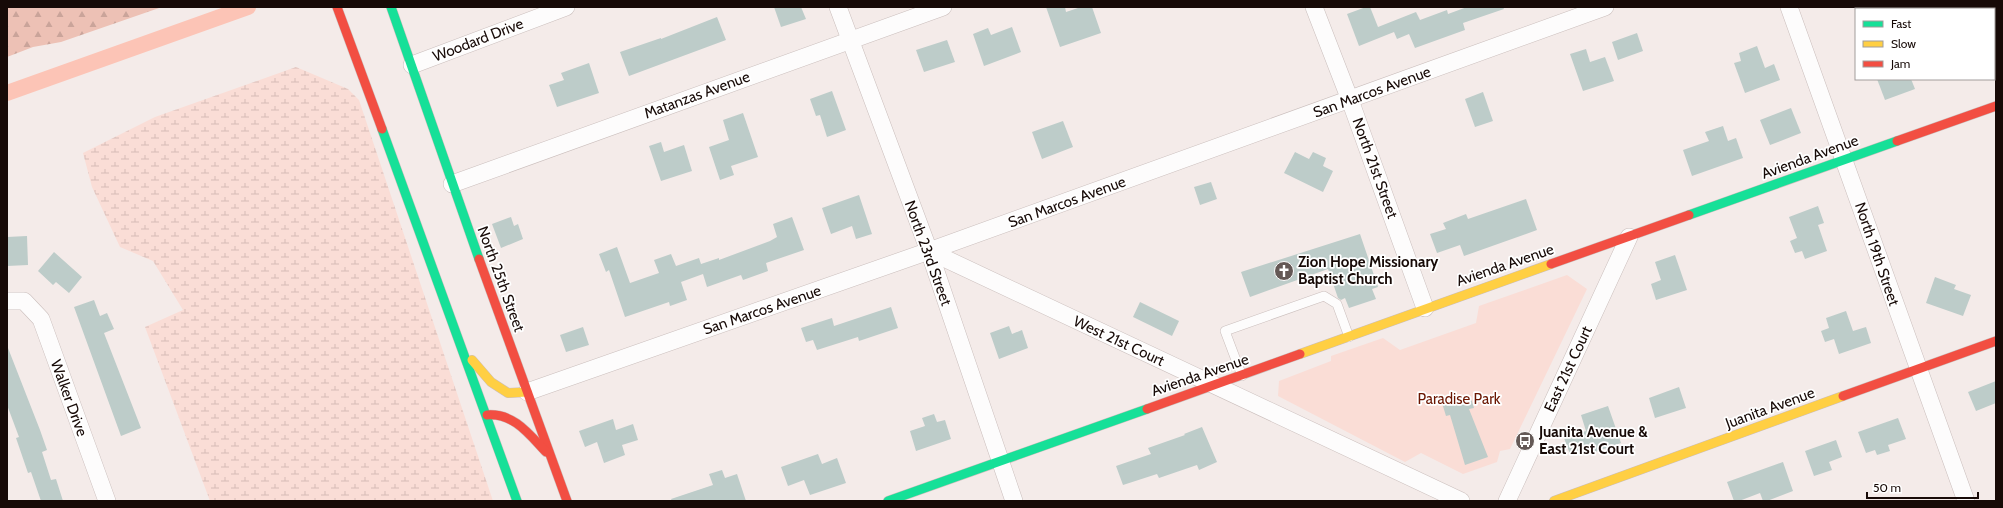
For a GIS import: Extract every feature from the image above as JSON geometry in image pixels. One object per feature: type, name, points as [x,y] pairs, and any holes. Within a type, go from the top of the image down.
[{"type":"street","points":[[337,7],[365,87],[462,346],[517,501]]},
{"type":"street","name":"Woodard Drive","points":[[412,65],[566,7]]},
{"type":"street","name":"North 23rd Street","points":[[838,7],[929,251],[1014,501]]},
{"type":"street","name":"Matanzas Avenue","points":[[452,184],[943,7]]},
{"type":"street","name":"North 21st Street","points":[[1314,7],[1350,100],[1425,308]]},
{"type":"street","name":"San Marcos Avenue","points":[[527,392],[929,251],[1605,7]]},
{"type":"street","name":"North 19th Street","points":[[1788,7],[1966,501]]},
{"type":"street","name":"North 25th Street","points":[[392,11],[412,65],[452,184],[567,501]]},
{"type":"street","name":"Avienda Avenue","points":[[888,501],[1242,376],[1425,308],[1996,106]]},
{"type":"street","name":"East 21st Court","points":[[1507,501],[1629,237]]},
{"type":"street","name":"West 21st Court","points":[[929,251],[1461,501]]},
{"type":"street","name":"Walker Drive","points":[[7,302],[24,300],[41,319],[107,501]]},
{"type":"street","name":"Juanita Avenue","points":[[1554,501],[1996,341]]},
{"type":"street","points":[[462,346],[478,368],[491,382],[508,393],[527,392]]},
{"type":"street","points":[[486,415],[497,413],[510,418],[531,436],[551,457]]},
{"type":"lane","points":[[1242,376],[1225,331],[1324,296],[1337,304],[1349,337]]},
{"type":"green space","points":[[7,7],[162,7],[61,42],[33,47],[7,57]]},
{"type":"green space","points":[[296,67],[348,89],[359,100],[493,501],[210,501],[145,327],[183,310],[153,261],[120,247],[92,187],[83,153],[155,117]]},
{"type":"green space","name":"Paradise Park","points":[[1567,275],[1587,289],[1510,449],[1500,451],[1497,462],[1463,474],[1421,453],[1405,462],[1278,396],[1279,381],[1331,361],[1331,356],[1383,338],[1400,350],[1476,323],[1479,306]]},
{"type":"building","points":[[774,7],[801,7],[806,19],[781,27]]},
{"type":"building","points":[[1046,7],[1065,7],[1066,12],[1081,7],[1092,7],[1101,33],[1060,47]]},
{"type":"building","points":[[1370,7],[1378,27],[1416,12],[1420,20],[1447,10],[1448,14],[1467,7],[1503,7],[1504,9],[1463,23],[1465,30],[1415,48],[1409,34],[1397,39],[1394,32],[1359,46],[1347,14]]},
{"type":"building","points":[[717,17],[726,40],[629,76],[620,52],[661,39]]},
{"type":"building","points":[[1012,27],[1021,52],[984,66],[973,34],[988,28],[991,35]]},
{"type":"building","points":[[1637,33],[1643,51],[1618,60],[1612,42]]},
{"type":"building","points":[[947,40],[955,62],[924,72],[916,50]]},
{"type":"building","points":[[1757,46],[1765,68],[1774,64],[1780,80],[1745,93],[1734,63],[1741,61],[1739,53]]},
{"type":"building","points":[[1586,49],[1590,62],[1605,57],[1614,81],[1583,91],[1570,54]]},
{"type":"building","points":[[589,63],[599,93],[557,107],[549,85],[564,80],[561,73]]},
{"type":"building","points":[[1877,80],[1911,80],[1915,89],[1885,100]]},
{"type":"building","points":[[832,91],[846,130],[827,137],[820,115],[816,116],[810,99]]},
{"type":"building","points":[[1483,92],[1493,121],[1475,127],[1465,99]]},
{"type":"building","points":[[1791,108],[1801,133],[1770,145],[1760,120]]},
{"type":"building","points":[[743,113],[758,157],[731,166],[734,175],[720,180],[709,147],[729,140],[723,120]]},
{"type":"building","points":[[1063,121],[1073,147],[1042,159],[1032,132]]},
{"type":"building","points":[[1723,126],[1728,141],[1736,138],[1743,158],[1692,176],[1683,150],[1709,141],[1705,132]]},
{"type":"building","points":[[661,142],[664,152],[684,145],[692,171],[661,181],[649,146]]},
{"type":"building","points":[[1295,152],[1309,159],[1313,152],[1326,158],[1323,166],[1333,171],[1323,192],[1284,173]]},
{"type":"building","points":[[1211,182],[1217,199],[1200,205],[1194,187]]},
{"type":"building","points":[[859,195],[872,234],[856,239],[852,226],[831,234],[822,208]]},
{"type":"building","points":[[1526,199],[1537,230],[1464,256],[1460,245],[1437,253],[1430,234],[1446,229],[1443,223],[1466,214],[1468,219]]},
{"type":"building","points":[[1818,206],[1824,223],[1818,225],[1827,251],[1805,259],[1802,251],[1795,253],[1790,241],[1797,238],[1789,217]]},
{"type":"building","points":[[511,217],[514,226],[518,224],[523,239],[501,248],[492,224]]},
{"type":"building","points":[[792,217],[804,250],[766,263],[768,271],[743,280],[741,275],[707,287],[703,274],[681,282],[687,300],[670,306],[669,302],[625,317],[609,270],[606,272],[599,254],[617,247],[630,283],[659,273],[654,260],[671,254],[676,266],[699,258],[701,264],[719,258],[719,260],[770,241],[777,237],[773,224]]},
{"type":"building","name":"Zion Hope Missionary Baptist Church","points":[[1360,234],[1378,287],[1372,289],[1376,299],[1349,308],[1345,298],[1341,300],[1338,298],[1328,269],[1250,297],[1241,272]]},
{"type":"building","points":[[27,236],[28,265],[7,266],[7,237]]},
{"type":"building","points":[[54,252],[82,277],[69,293],[56,282],[53,285],[38,271]]},
{"type":"building","points":[[1675,255],[1687,290],[1656,300],[1651,284],[1661,280],[1655,262]]},
{"type":"building","points":[[1935,277],[1956,285],[1954,289],[1971,295],[1963,316],[1926,303]]},
{"type":"building","points":[[94,300],[100,316],[107,313],[114,329],[104,333],[141,428],[121,436],[74,307]]},
{"type":"building","points":[[1140,302],[1179,321],[1172,336],[1133,317]]},
{"type":"building","points":[[891,307],[898,328],[859,341],[858,337],[817,350],[813,340],[806,342],[801,328],[832,318],[834,326]]},
{"type":"building","points":[[1846,311],[1853,331],[1866,327],[1871,343],[1839,354],[1834,339],[1825,342],[1821,331],[1829,328],[1826,318]]},
{"type":"building","points":[[1009,326],[1012,334],[1022,330],[1028,348],[999,359],[990,333]]},
{"type":"building","points":[[583,327],[589,345],[566,352],[560,335]]},
{"type":"building","points":[[8,348],[47,450],[42,452],[51,480],[56,479],[63,501],[41,501],[31,472],[28,473],[16,438],[19,437],[7,405]]},
{"type":"building","points":[[1996,381],[1996,403],[1976,411],[1968,392]]},
{"type":"building","points":[[1679,387],[1686,408],[1655,418],[1649,398]]},
{"type":"building","points":[[1470,395],[1474,408],[1469,409],[1488,457],[1465,465],[1450,415],[1446,416],[1442,403]]},
{"type":"building","points":[[1608,406],[1621,443],[1595,452],[1593,446],[1570,454],[1564,438],[1586,431],[1581,415]]},
{"type":"building","points":[[934,414],[937,422],[945,420],[951,439],[916,451],[910,431],[925,426],[922,418]]},
{"type":"building","points":[[1898,418],[1906,439],[1888,445],[1890,451],[1877,455],[1875,450],[1866,453],[1858,432]]},
{"type":"building","points":[[613,419],[616,430],[633,424],[638,440],[622,445],[625,455],[604,463],[597,442],[585,447],[579,431]]},
{"type":"building","points":[[1202,427],[1217,462],[1199,470],[1197,465],[1159,478],[1157,474],[1123,485],[1116,466],[1151,454],[1148,448],[1185,435],[1184,434]]},
{"type":"building","points":[[1836,440],[1842,457],[1829,462],[1832,470],[1814,476],[1805,451]]},
{"type":"building","points":[[818,454],[822,464],[837,458],[846,483],[810,495],[804,480],[788,486],[781,467]]},
{"type":"building","points":[[1783,462],[1793,491],[1767,501],[1763,501],[1760,493],[1739,501],[1734,501],[1727,482]]},
{"type":"building","points":[[722,470],[725,478],[737,474],[746,501],[672,501],[671,499],[713,485],[709,474]]},
{"type":"waterway","points":[[7,93],[248,7]]},
{"type":"traffic: fast","points":[[391,7],[479,259]]},
{"type":"traffic: fast","points":[[382,129],[517,501]]},
{"type":"traffic: fast","points":[[1689,215],[1897,141]]},
{"type":"traffic: fast","points":[[888,501],[1147,409]]},
{"type":"traffic: slow","points":[[1300,354],[1551,264]]},
{"type":"traffic: slow","points":[[472,360],[491,382],[508,393],[527,392]]},
{"type":"traffic: slow","points":[[1554,501],[1843,396]]},
{"type":"traffic: jam","points":[[337,7],[382,129]]},
{"type":"traffic: jam","points":[[1897,141],[1996,106]]},
{"type":"traffic: jam","points":[[1551,264],[1689,215]]},
{"type":"traffic: jam","points":[[479,259],[567,501]]},
{"type":"traffic: jam","points":[[1843,396],[1996,341]]},
{"type":"traffic: jam","points":[[1147,409],[1300,354]]},
{"type":"traffic: jam","points":[[487,415],[497,415],[513,421],[527,432],[546,452]]},
{"type":"place","name":"Zion Hope Missionary Baptist Church","points":[[1284,271]]},
{"type":"place","name":"Juanita Avenue & East 21st Court","points":[[1525,441]]}]
